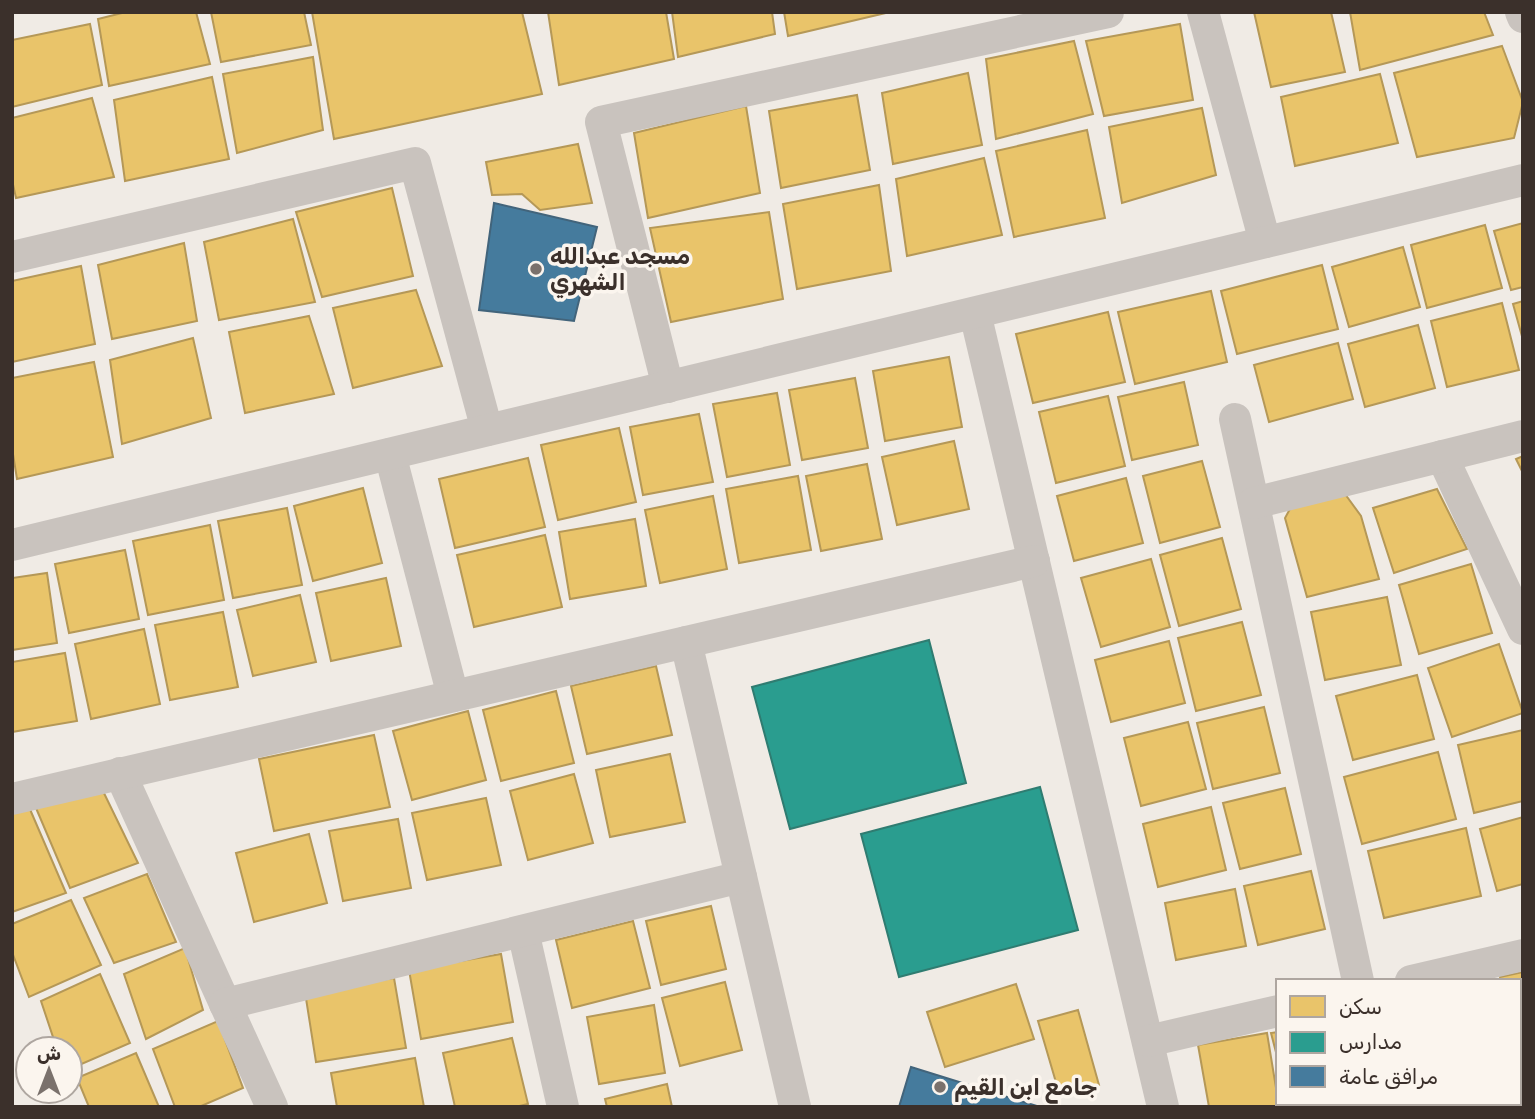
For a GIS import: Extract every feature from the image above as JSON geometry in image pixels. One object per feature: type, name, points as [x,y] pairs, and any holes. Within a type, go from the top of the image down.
[{"type":"street","points":[[668,387],[601,122],[1108,12]]},
{"type":"street","points":[[1203,12],[1265,242]]},
{"type":"street","points":[[12,257],[415,163],[487,430]]},
{"type":"street","points":[[12,545],[1523,180]]},
{"type":"street","points":[[975,313],[1163,1107]]},
{"type":"street","points":[[1235,419],[1358,979]]},
{"type":"street","points":[[1254,503],[1523,436]]},
{"type":"street","points":[[390,454],[453,696]]},
{"type":"street","points":[[1442,456],[1523,629]]},
{"type":"street","points":[[12,799],[1034,561]]},
{"type":"street","points":[[686,642],[795,1107]]},
{"type":"street","points":[[120,774],[272,1107]]},
{"type":"street","points":[[225,1004],[741,877]]},
{"type":"street","points":[[523,931],[563,1107]]},
{"type":"street","points":[[1420,979],[1523,955]]},
{"type":"street","points":[[1148,1041],[1276,1012]]},
{"type":"building: سكن","points":[[126,12],[196,12],[210,64],[109,86],[98,19]]},
{"type":"building: سكن","points":[[211,12],[304,12],[311,45],[221,62]]},
{"type":"building: سكن","points":[[312,12],[522,12],[542,94],[334,139]]},
{"type":"building: سكن","points":[[548,12],[666,12],[674,59],[559,85]]},
{"type":"building: سكن","points":[[672,12],[772,12],[775,34],[678,57]]},
{"type":"building: سكن","points":[[784,12],[890,12],[788,36]]},
{"type":"building: سكن","points":[[1254,12],[1331,12],[1345,72],[1271,87]]},
{"type":"building: سكن","points":[[1350,12],[1484,12],[1493,35],[1360,70]]},
{"type":"building: سكن","points":[[90,24],[102,85],[12,107],[12,40]]},
{"type":"building: سكن","points":[[1180,24],[1193,100],[1104,116],[1086,41]]},
{"type":"building: سكن","points":[[1074,41],[1093,114],[996,139],[986,59]]},
{"type":"building: سكن","points":[[1502,46],[1523,102],[1514,138],[1417,157],[1394,73]]},
{"type":"building: سكن","points":[[313,57],[323,130],[237,153],[223,74]]},
{"type":"building: سكن","points":[[968,73],[982,145],[893,164],[882,93]]},
{"type":"building: سكن","points":[[1380,74],[1398,143],[1295,166],[1281,97]]},
{"type":"building: سكن","points":[[212,77],[229,159],[125,181],[114,100]]},
{"type":"building: سكن","points":[[857,95],[870,170],[781,188],[769,111]]},
{"type":"building: سكن","points":[[92,98],[114,177],[16,198],[12,180],[12,118]]},
{"type":"building: سكن","points":[[746,106],[760,193],[648,218],[634,133]]},
{"type":"building: سكن","points":[[1202,108],[1216,175],[1122,203],[1109,127]]},
{"type":"building: سكن","points":[[1087,130],[1105,218],[1014,237],[996,151]]},
{"type":"building: سكن","points":[[578,144],[592,203],[540,210],[522,194],[492,195],[486,162]]},
{"type":"building: سكن","points":[[984,158],[1002,235],[907,256],[896,179]]},
{"type":"building: سكن","points":[[879,185],[891,271],[797,289],[783,204]]},
{"type":"building: سكن","points":[[392,188],[413,276],[322,297],[296,212]]},
{"type":"building: سكن","points":[[769,212],[783,299],[671,322],[650,228]]},
{"type":"building: سكن","points":[[293,219],[315,302],[219,320],[204,242]]},
{"type":"building: سكن","points":[[1523,223],[1523,287],[1511,290],[1494,231]]},
{"type":"building: سكن","points":[[1485,225],[1502,288],[1427,308],[1411,245]]},
{"type":"building: سكن","points":[[184,243],[197,321],[112,339],[98,265]]},
{"type":"building: سكن","points":[[1403,247],[1420,307],[1349,327],[1332,267]]},
{"type":"building: سكن","points":[[1322,265],[1338,329],[1237,354],[1221,291]]},
{"type":"building: سكن","points":[[81,266],[95,344],[12,362],[12,281]]},
{"type":"building: سكن","points":[[416,290],[442,366],[353,388],[333,308]]},
{"type":"building: سكن","points":[[1211,291],[1227,362],[1135,384],[1118,312]]},
{"type":"building: سكن","points":[[1523,301],[1523,340],[1513,304]]},
{"type":"building: سكن","points":[[1502,303],[1519,370],[1447,387],[1431,321]]},
{"type":"building: سكن","points":[[1108,312],[1125,382],[1033,403],[1016,334]]},
{"type":"building: سكن","points":[[309,316],[334,394],[245,413],[229,332]]},
{"type":"building: سكن","points":[[1418,325],[1435,388],[1365,407],[1348,344]]},
{"type":"building: سكن","points":[[193,338],[211,418],[122,444],[110,360]]},
{"type":"building: سكن","points":[[1338,343],[1353,399],[1269,422],[1254,365]]},
{"type":"building: سكن","points":[[949,357],[962,427],[885,441],[873,371]]},
{"type":"building: سكن","points":[[94,362],[113,457],[17,479],[12,448],[12,378]]},
{"type":"building: سكن","points":[[855,378],[868,448],[802,460],[789,390]]},
{"type":"building: سكن","points":[[1184,382],[1198,445],[1132,460],[1118,397]]},
{"type":"building: سكن","points":[[777,393],[790,465],[727,477],[713,404]]},
{"type":"building: سكن","points":[[1108,396],[1125,466],[1056,483],[1039,412]]},
{"type":"building: سكن","points":[[699,414],[713,482],[643,495],[630,427]]},
{"type":"building: سكن","points":[[619,428],[636,502],[558,520],[541,445]]},
{"type":"building: سكن","points":[[954,441],[969,509],[897,525],[882,457]]},
{"type":"building: سكن","points":[[1523,456],[1523,473],[1516,459]]},
{"type":"building: سكن","points":[[528,458],[545,527],[455,548],[439,479]]},
{"type":"building: سكن","points":[[1202,461],[1220,527],[1160,543],[1143,476]]},
{"type":"building: سكن","points":[[867,464],[882,539],[821,551],[806,476]]},
{"type":"building: سكن","points":[[798,476],[811,550],[739,563],[726,489]]},
{"type":"building: سكن","points":[[1126,478],[1143,543],[1074,561],[1057,496]]},
{"type":"building: سكن","points":[[363,488],[382,563],[313,581],[294,506]]},
{"type":"building: سكن","points":[[1437,489],[1467,549],[1394,573],[1373,508]]},
{"type":"building: سكن","points":[[1345,494],[1361,516],[1379,579],[1307,597],[1285,518],[1291,507]]},
{"type":"building: سكن","points":[[713,496],[727,569],[660,583],[645,510]]},
{"type":"building: سكن","points":[[287,508],[302,585],[233,598],[218,521]]},
{"type":"building: سكن","points":[[635,519],[646,586],[570,599],[559,532]]},
{"type":"building: سكن","points":[[210,525],[224,600],[148,615],[133,541]]},
{"type":"building: سكن","points":[[545,535],[562,607],[474,627],[457,555]]},
{"type":"building: سكن","points":[[1222,538],[1241,609],[1179,626],[1160,555]]},
{"type":"building: سكن","points":[[125,550],[139,619],[69,633],[55,564]]},
{"type":"building: سكن","points":[[1151,559],[1170,627],[1101,647],[1081,578]]},
{"type":"building: سكن","points":[[1471,564],[1492,633],[1419,654],[1399,585]]},
{"type":"building: سكن","points":[[47,573],[57,643],[12,650],[12,578]]},
{"type":"building: سكن","points":[[386,578],[401,646],[331,661],[316,593]]},
{"type":"building: سكن","points":[[300,595],[316,662],[253,676],[237,610]]},
{"type":"building: سكن","points":[[1387,597],[1401,665],[1325,680],[1311,612]]},
{"type":"building: سكن","points":[[223,612],[238,687],[170,700],[155,625]]},
{"type":"building: سكن","points":[[1242,622],[1261,695],[1196,711],[1178,638]]},
{"type":"building: سكن","points":[[144,629],[160,704],[91,719],[75,644]]},
{"type":"building: سكن","points":[[1169,641],[1185,703],[1111,722],[1095,660]]},
{"type":"building: سكن","points":[[1499,644],[1523,713],[1452,737],[1428,668]]},
{"type":"building: سكن","points":[[65,653],[77,721],[12,732],[12,662]]},
{"type":"building: سكن","points":[[656,666],[672,735],[587,754],[571,686]]},
{"type":"building: سكن","points":[[1417,675],[1434,739],[1353,760],[1336,696]]},
{"type":"building: سكن","points":[[556,691],[574,763],[501,781],[483,710]]},
{"type":"building: سكن","points":[[1264,707],[1280,773],[1213,789],[1197,723]]},
{"type":"building: سكن","points":[[468,711],[486,780],[412,800],[393,731]]},
{"type":"building: سكن","points":[[1188,722],[1206,789],[1141,806],[1124,738]]},
{"type":"building: سكن","points":[[1523,730],[1523,801],[1474,813],[1458,745]]},
{"type":"building: سكن","points":[[374,735],[390,807],[274,831],[259,759]]},
{"type":"building: سكن","points":[[1438,752],[1456,819],[1362,844],[1344,777]]},
{"type":"building: سكن","points":[[670,754],[685,822],[610,837],[596,770]]},
{"type":"building: سكن","points":[[574,774],[593,843],[528,860],[510,791]]},
{"type":"building: سكن","points":[[101,787],[138,863],[70,888],[36,808]]},
{"type":"building: سكن","points":[[1285,788],[1301,854],[1240,869],[1223,803]]},
{"type":"building: سكن","points":[[486,798],[501,865],[427,880],[412,813]]},
{"type":"building: سكن","points":[[29,807],[66,893],[12,912],[12,811]]},
{"type":"building: سكن","points":[[1211,807],[1226,870],[1158,887],[1143,824]]},
{"type":"building: سكن","points":[[1523,817],[1523,884],[1497,891],[1480,829]]},
{"type":"building: سكن","points":[[398,819],[411,888],[343,901],[329,831]]},
{"type":"building: سكن","points":[[1466,828],[1481,896],[1384,918],[1368,851]]},
{"type":"building: سكن","points":[[309,834],[327,903],[254,922],[236,853]]},
{"type":"building: سكن","points":[[1311,871],[1325,929],[1258,945],[1244,886]]},
{"type":"building: سكن","points":[[147,874],[176,942],[114,963],[84,898]]},
{"type":"building: سكن","points":[[1235,889],[1246,946],[1176,960],[1165,903]]},
{"type":"building: سكن","points":[[71,900],[101,965],[29,997],[12,952],[12,924]]},
{"type":"building: سكن","points":[[711,906],[726,969],[661,985],[646,921]]},
{"type":"building: سكن","points":[[633,921],[650,988],[572,1008],[556,940]]},
{"type":"building: سكن","points":[[185,948],[203,1010],[146,1039],[124,974]]},
{"type":"building: سكن","points":[[501,954],[513,1022],[421,1039],[409,970]]},
{"type":"building: سكن","points":[[1523,972],[1523,1050],[1521,979],[1500,977]]},
{"type":"building: سكن","points":[[100,974],[130,1043],[84,1063],[84,1035],[52,1035],[41,1001]]},
{"type":"building: سكن","points":[[394,978],[406,1048],[316,1062],[305,992]]},
{"type":"building: سكن","points":[[725,982],[742,1050],[680,1066],[662,998]]},
{"type":"building: سكن","points":[[1016,984],[1034,1039],[945,1067],[927,1012]]},
{"type":"building: سكن","points":[[654,1005],[665,1073],[599,1084],[587,1017]]},
{"type":"building: سكن","points":[[1078,1010],[1099,1085],[1060,1096],[1038,1021]]},
{"type":"building: سكن","points":[[218,1021],[243,1088],[199,1107],[175,1107],[153,1049]]},
{"type":"building: سكن","points":[[1276,1032],[1276,1052],[1271,1033]]},
{"type":"building: سكن","points":[[1267,1033],[1276,1088],[1276,1105],[1279,1106],[1209,1107],[1198,1045]]},
{"type":"building: سكن","points":[[512,1038],[528,1104],[515,1107],[455,1107],[443,1053]]},
{"type":"building: سكن","points":[[136,1053],[159,1107],[89,1107],[84,1095],[84,1075]]},
{"type":"building: سكن","points":[[415,1058],[424,1107],[337,1107],[331,1073]]},
{"type":"building: سكن","points":[[667,1084],[672,1107],[607,1107],[605,1099]]},
{"type":"building: سكن","points":[[1362,1105],[1363,1107],[1325,1107]]},
{"type":"building: سكن","points":[[1373,1105],[1435,1105],[1435,1107]]},
{"type":"building: سكن","points":[[1448,1105],[1519,1107],[1449,1107]]},
{"type":"building: مدارس","points":[[929,640],[966,783],[790,829],[752,687]]},
{"type":"building: مدارس","points":[[1040,787],[1078,930],[899,977],[861,834]]},
{"type":"building: مرافق عامة","name":"مسجد عبدالله الشهري","points":[[494,203],[597,227],[574,321],[479,310]]},
{"type":"building: مرافق عامة","name":"جامع ابن القيم","points":[[911,1067],[1040,1107],[899,1107]]},
{"type":"place","name":"مسجد عبدالله الشهري","points":[[536,269]]},
{"type":"place","name":"جامع ابن القيم","points":[[940,1087]]}]
